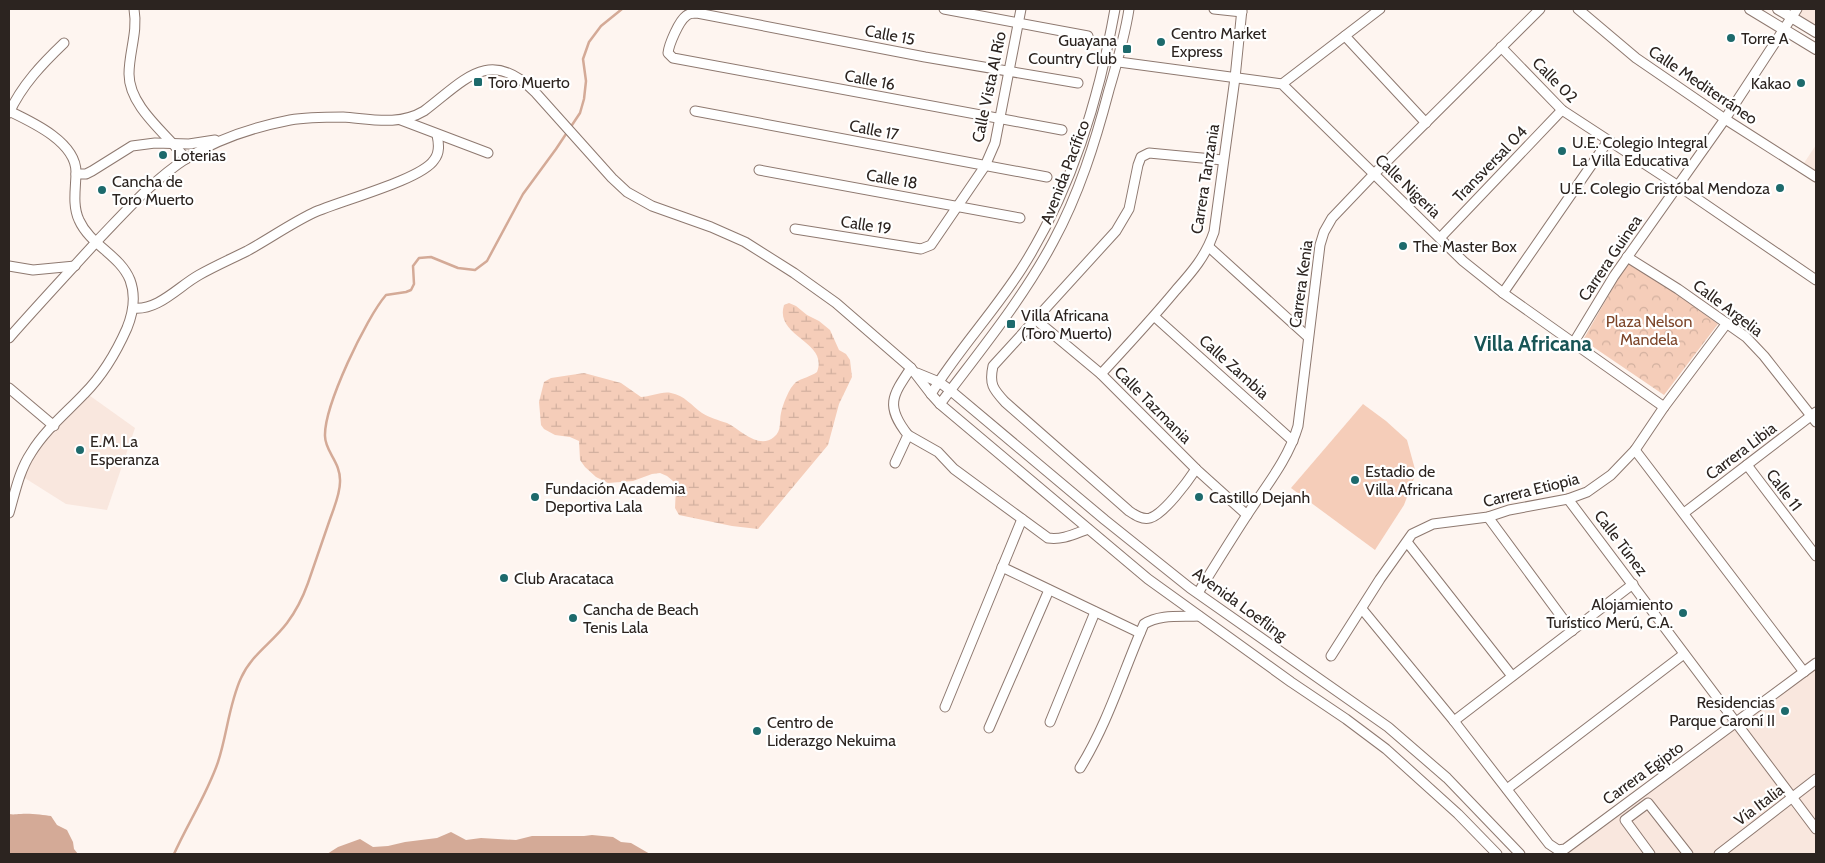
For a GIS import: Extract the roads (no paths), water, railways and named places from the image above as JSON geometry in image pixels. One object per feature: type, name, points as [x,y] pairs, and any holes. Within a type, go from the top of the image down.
[{"type":"main road","points":[[1750,9],[1816,49]]},
{"type":"main road","points":[[1778,9],[1795,13],[1816,32]]},
{"type":"street","points":[[134,9],[135,34],[129,75],[132,92],[138,105],[186,159]]},
{"type":"street","points":[[944,9],[1088,36]]},
{"type":"street","name":"Calle Vista Al Río","points":[[931,245],[985,166],[995,142],[1021,9]]},
{"type":"street","name":"Avenida Pacífico","points":[[930,394],[1021,270],[1042,236],[1080,148],[1104,60],[1115,9]]},
{"type":"street","name":"Avenida Pacífico","points":[[940,404],[1011,307],[1053,243],[1074,199],[1092,152],[1129,9]]},
{"type":"street","points":[[1214,9],[1242,10]]},
{"type":"street","points":[[1104,60],[1282,84],[1380,9]]},
{"type":"street","name":"Carrera Kenia","points":[[1198,593],[1247,515],[1275,476],[1294,441],[1298,426],[1320,245],[1324,232],[1332,218],[1540,9]]},
{"type":"street","name":"Calle Mediterráneo","points":[[1578,9],[1636,58],[1725,119],[1816,177]]},
{"type":"street","name":"Carrera Tanzania","points":[[1101,374],[1155,317],[1202,259],[1209,247],[1214,232],[1235,78],[1242,10]]},
{"type":"street","name":"Calle 16","points":[[697,13],[690,13],[684,17],[668,46],[668,53],[673,58],[1062,130]]},
{"type":"street","name":"Calle 15","points":[[697,13],[1009,72],[1078,83]]},
{"type":"street","name":"Carrera Guinea","points":[[1574,342],[1627,258],[1725,119],[1795,13]]},
{"type":"street","points":[[1345,36],[1426,123]]},
{"type":"street","points":[[9,513],[22,469],[30,454],[43,436],[86,393],[108,365],[122,340],[132,308],[133,289],[126,272],[79,222],[75,199],[76,174],[74,159],[64,145],[43,129],[10,110],[34,72],[64,43]]},
{"type":"street","name":"Calle 02","points":[[1501,47],[1562,110],[1678,185],[1816,280]]},
{"type":"street","points":[[9,338],[96,242],[142,195],[186,159],[216,143],[239,135],[269,125],[305,118],[330,117],[401,120],[416,116],[473,74],[483,70],[495,69],[510,73],[522,80],[541,98],[612,178],[627,192],[652,206],[711,227],[756,248],[828,297],[914,370],[900,383],[894,398],[896,420],[908,435],[938,452],[954,469],[1048,538],[1067,537],[1088,529]]},
{"type":"street","name":"Calle Nigeria","points":[[1282,84],[1463,262],[1503,293],[1664,407]]},
{"type":"street","name":"Transversal 04","points":[[1440,238],[1562,110]]},
{"type":"street","name":"Calle 17","points":[[696,111],[1047,177]]},
{"type":"street","points":[[401,120],[488,153]]},
{"type":"street","points":[[76,174],[86,174],[92,171],[132,146],[146,143],[172,142],[180,144],[201,142],[239,135]]},
{"type":"street","points":[[132,308],[144,308],[153,304],[198,275],[247,251],[322,209],[421,172],[434,162],[438,154],[437,135]]},
{"type":"street","points":[[1503,293],[1608,141]]},
{"type":"street","points":[[1196,469],[1158,514],[1149,518],[1138,517],[1005,402],[994,390],[990,378],[993,366],[1116,231],[1129,209],[1141,157],[1149,153],[1223,160]]},
{"type":"street","name":"Calle 18","points":[[759,170],[1020,218]]},
{"type":"street","name":"Calle 19","points":[[795,229],[921,249],[931,245]]},
{"type":"street","points":[[1209,247],[1308,336]]},
{"type":"street","name":"Calle Argelia","points":[[1627,258],[1678,288],[1746,338],[1764,356],[1815,416]]},
{"type":"street","points":[[9,266],[33,270],[74,266]]},
{"type":"street","name":"Calle Zambia","points":[[1155,317],[1294,441]]},
{"type":"street","name":"Calle Tazmania","points":[[1035,319],[1101,374],[1196,469],[1247,515]]},
{"type":"street","name":"Carrera Etiopia","points":[[1331,656],[1412,534],[1433,524],[1488,517],[1509,510],[1568,498],[1587,492],[1611,475],[1636,450],[1664,407],[1727,323]]},
{"type":"street","name":"Avenida Loefling","points":[[914,370],[939,382],[950,390],[1105,520],[1198,593],[1388,727],[1448,778],[1520,854]]},
{"type":"street","name":"Avenida Loefling","points":[[914,370],[930,394],[940,404],[1148,580],[1386,749],[1458,814],[1497,854]]},
{"type":"street","points":[[9,388],[54,426]]},
{"type":"street","name":"Carrera Libia","points":[[1684,513],[1815,416]]},
{"type":"street","points":[[895,463],[908,435]]},
{"type":"street","points":[[1636,450],[1804,672]]},
{"type":"street","name":"Calle 11","points":[[1747,465],[1816,556]]},
{"type":"street","name":"Calle Túnez","points":[[1568,498],[1816,829]]},
{"type":"street","points":[[1488,517],[1572,631]]},
{"type":"street","points":[[945,707],[1022,519]]},
{"type":"street","points":[[1407,542],[1512,676]]},
{"type":"street","points":[[1002,568],[1140,633]]},
{"type":"street","points":[[1454,720],[1633,584]]},
{"type":"street","points":[[989,728],[1049,590]]},
{"type":"street","points":[[1362,608],[1454,720],[1507,789],[1684,654]]},
{"type":"street","points":[[1050,722],[1094,612]]},
{"type":"street","points":[[1080,768],[1105,721],[1144,624],[1167,617],[1200,616]]},
{"type":"street","name":"Carrera Egipto","points":[[1507,789],[1550,844],[1558,850],[1566,849],[1816,663]]},
{"type":"street","name":"Vía Italia","points":[[1719,854],[1816,779]]},
{"type":"street","points":[[1650,854],[1625,820],[1648,803],[1688,854]]},
{"type":"waterway","points":[[174,854],[214,774],[241,678],[250,663],[290,618],[299,604],[308,583],[340,487],[340,475],[327,447],[325,436],[327,422],[339,384],[368,323],[386,295],[411,290],[414,284],[413,266],[419,258],[431,257],[458,268],[475,270],[487,261],[523,194],[580,113],[586,81],[583,59],[589,42],[601,26],[622,9]]},
{"type":"place","name":"Torre A","points":[[1731,38]]},
{"type":"place","name":"Centro Market Express","points":[[1161,42]]},
{"type":"place","name":"Guayana Country Club","points":[[1127,49]]},
{"type":"place","name":"Toro Muerto","points":[[478,82]]},
{"type":"place","name":"Kakao","points":[[1801,83]]},
{"type":"place","name":"U.E. Colegio Integral La Villa Educativa","points":[[1562,151]]},
{"type":"place","name":"Loterias","points":[[163,155]]},
{"type":"place","name":"U.E. Colegio Cristóbal Mendoza","points":[[1780,188]]},
{"type":"place","name":"Cancha de Toro Muerto","points":[[102,190]]},
{"type":"place","name":"The Master Box","points":[[1403,246]]},
{"type":"place","name":"Villa Africana (Toro Muerto)","points":[[1011,324]]},
{"type":"place","name":"E.M. La Esperanza","points":[[80,450]]},
{"type":"place","name":"Estadio de Villa Africana","points":[[1355,480]]},
{"type":"place","name":"Fundación Academia Deportiva Lala","points":[[535,497]]},
{"type":"place","name":"Castillo Dejanh","points":[[1199,497]]},
{"type":"place","name":"Club Aracataca","points":[[504,578]]},
{"type":"place","name":"Alojamiento Turístico Merú, C.A.","points":[[1683,613]]},
{"type":"place","name":"Cancha de Beach Tenis Lala","points":[[573,618]]},
{"type":"place","name":"Residencias Parque Caroní II","points":[[1785,711]]},
{"type":"place","name":"Centro de Liderazgo Nekuima","points":[[757,731]]},
{"type":"district","name":"Villa Africana","points":[[1533,343]]},
{"type":"park label","name":"Plaza Nelson Mandela","points":[[1649,330]]}]
